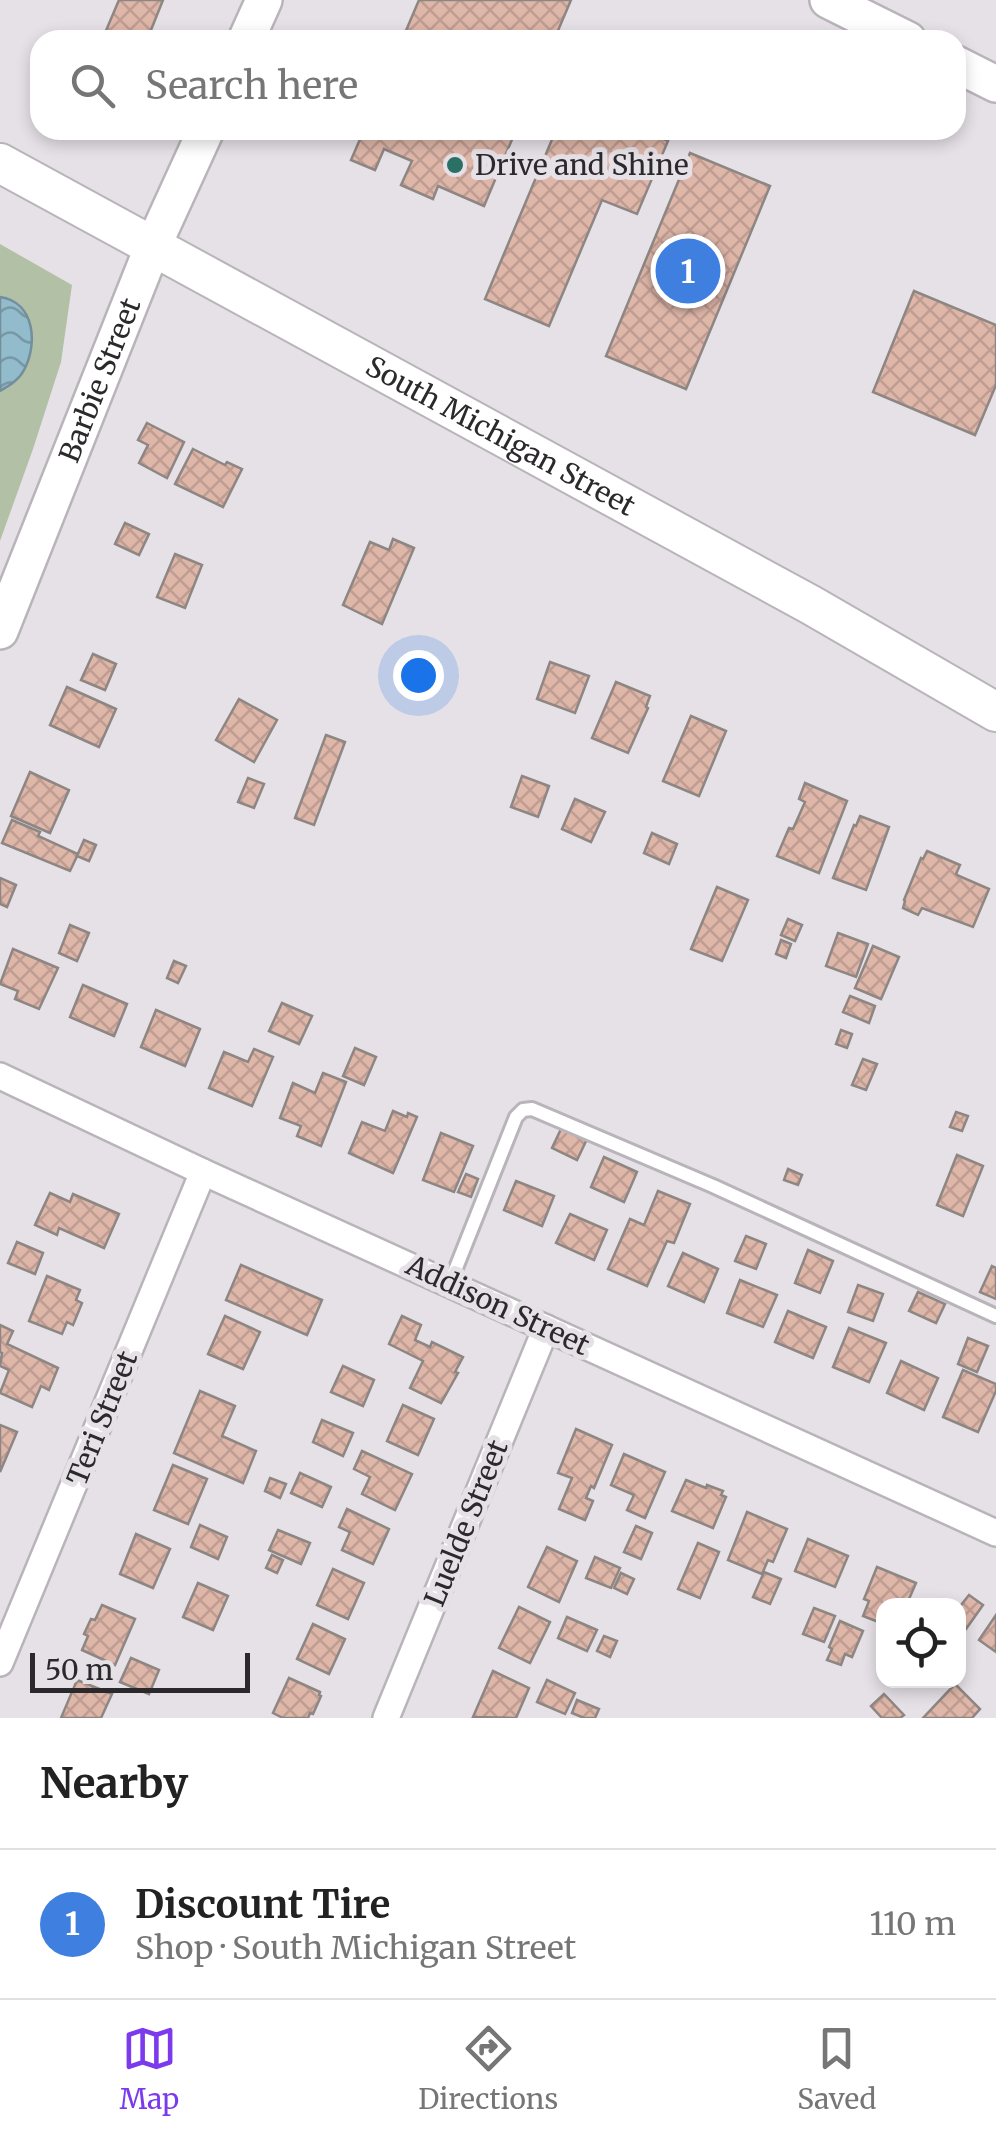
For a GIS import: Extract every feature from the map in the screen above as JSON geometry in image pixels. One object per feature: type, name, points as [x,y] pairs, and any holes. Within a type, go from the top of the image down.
[{"type":"main road","name":"South Michigan Street","points":[[0,163],[810,605],[996,712]]},
{"type":"street","points":[[250,30],[264,0]]},
{"type":"street","points":[[828,0],[888,30]]},
{"type":"street","points":[[966,69],[996,84]]},
{"type":"street","name":"Barbie Street","points":[[0,631],[153,246],[201,140]]},
{"type":"street","name":"Addison Street","points":[[0,1076],[996,1533]]},
{"type":"street","name":"Teri Street","points":[[0,1663],[203,1172]]},
{"type":"street","name":"Luelde Street","points":[[386,1718],[546,1328]]},
{"type":"lane","points":[[450,1283],[516,1116],[532,1108],[996,1316]]},
{"type":"green space","points":[[0,244],[72,285],[61,362],[0,541]]},
{"type":"water","points":[[0,297],[12,301],[27,315],[32,337],[24,370],[0,391]]},
{"type":"building","points":[[119,0],[163,0],[151,30],[106,30]]},
{"type":"building","points":[[419,0],[571,0],[558,30],[406,30]]},
{"type":"building","name":"Drive and Shine","points":[[360,140],[512,140],[484,206],[438,186],[433,199],[401,185],[412,161],[384,149],[375,170],[351,160]]},
{"type":"building","points":[[552,140],[668,141],[637,214],[602,200],[549,326],[485,299]]},
{"type":"building","points":[[690,153],[770,186],[686,389],[606,356]]},
{"type":"building","points":[[914,291],[996,325],[996,385],[975,435],[873,392]]},
{"type":"building","points":[[147,423],[184,442],[167,478],[139,463],[148,445],[138,440]]},
{"type":"building","points":[[193,449],[242,469],[223,507],[175,484]]},
{"type":"building","points":[[125,523],[149,534],[139,555],[115,544]]},
{"type":"building","points":[[393,539],[414,548],[382,624],[343,605],[370,542],[389,550]]},
{"type":"building","points":[[175,554],[202,565],[185,608],[157,597]]},
{"type":"building","points":[[93,654],[116,664],[105,690],[81,680]]},
{"type":"building","points":[[550,662],[589,676],[575,713],[537,699]]},
{"type":"building","points":[[616,682],[650,696],[628,753],[592,738]]},
{"type":"building","points":[[67,687],[116,709],[99,747],[50,725]]},
{"type":"building","points":[[239,699],[277,720],[254,762],[216,740]]},
{"type":"building","points":[[691,716],[726,731],[699,796],[663,781]]},
{"type":"building","points":[[326,735],[345,742],[314,825],[295,818]]},
{"type":"building","points":[[30,772],[69,790],[50,833],[11,816]]},
{"type":"building","points":[[522,776],[549,786],[538,817],[511,807]]},
{"type":"building","points":[[248,778],[264,784],[254,808],[238,802]]},
{"type":"building","points":[[805,783],[847,801],[819,873],[777,856],[805,802],[799,799]]},
{"type":"building","points":[[575,799],[605,812],[591,842],[562,829]]},
{"type":"building","points":[[860,816],[889,827],[866,890],[833,878]]},
{"type":"building","points":[[12,820],[78,854],[70,871],[2,843]]},
{"type":"building","points":[[652,833],[677,844],[669,864],[644,853]]},
{"type":"building","points":[[84,840],[96,845],[89,861],[77,856]]},
{"type":"building","points":[[927,851],[960,865],[956,874],[989,889],[973,927],[922,908],[918,915],[903,908]]},
{"type":"building","points":[[0,878],[16,885],[7,907],[0,904]]},
{"type":"building","points":[[717,887],[748,900],[722,961],[691,949]]},
{"type":"building","points":[[788,919],[802,925],[795,941],[781,935]]},
{"type":"building","points":[[70,925],[89,933],[77,961],[59,953]]},
{"type":"building","points":[[838,933],[868,944],[856,977],[826,966]]},
{"type":"building","points":[[781,940],[791,944],[786,958],[776,954]]},
{"type":"building","points":[[873,946],[899,957],[881,999],[855,988]]},
{"type":"building","points":[[13,949],[58,968],[39,1009],[15,999],[18,991],[0,984]]},
{"type":"building","points":[[174,961],[186,966],[178,983],[167,978]]},
{"type":"building","points":[[83,985],[127,1004],[114,1036],[70,1017]]},
{"type":"building","points":[[850,996],[875,1006],[869,1023],[843,1012]]},
{"type":"building","points":[[282,1003],[312,1016],[299,1044],[269,1031]]},
{"type":"building","points":[[156,1010],[200,1029],[185,1066],[141,1047]]},
{"type":"building","points":[[841,1030],[852,1034],[847,1048],[836,1044]]},
{"type":"building","points":[[355,1048],[376,1057],[364,1085],[343,1076]]},
{"type":"building","points":[[254,1049],[273,1057],[252,1106],[209,1088],[224,1052],[248,1062]]},
{"type":"building","points":[[863,1059],[877,1064],[866,1090],[852,1085]]},
{"type":"building","points":[[323,1073],[346,1082],[321,1146],[297,1136],[301,1126],[280,1118],[293,1083],[315,1093]]},
{"type":"building","points":[[393,1111],[417,1117],[393,1173],[349,1153],[362,1122],[385,1131]]},
{"type":"building","points":[[956,1112],[968,1116],[962,1131],[950,1127]]},
{"type":"building","points":[[562,1127],[587,1139],[577,1160],[552,1148]]},
{"type":"building","points":[[441,1133],[473,1146],[454,1192],[423,1180]]},
{"type":"building","points":[[957,1155],[983,1166],[963,1216],[937,1205]]},
{"type":"building","points":[[604,1157],[637,1172],[624,1202],[591,1187]]},
{"type":"building","points":[[788,1169],[802,1175],[798,1185],[784,1180]]},
{"type":"building","points":[[466,1174],[478,1179],[471,1197],[458,1192]]},
{"type":"building","points":[[516,1181],[554,1196],[542,1226],[504,1210]]},
{"type":"building","points":[[658,1191],[690,1204],[674,1243],[667,1241],[647,1286],[608,1269],[630,1219],[644,1225]]},
{"type":"building","points":[[50,1193],[70,1202],[73,1194],[119,1214],[104,1248],[59,1228],[57,1235],[35,1225]]},
{"type":"building","points":[[570,1214],[607,1230],[594,1260],[556,1243]]},
{"type":"building","points":[[746,1236],[766,1244],[756,1269],[735,1261]]},
{"type":"building","points":[[17,1242],[43,1253],[35,1274],[8,1263]]},
{"type":"building","points":[[808,1250],[833,1261],[820,1293],[795,1283]]},
{"type":"building","points":[[683,1253],[718,1269],[704,1302],[668,1286]]},
{"type":"building","points":[[241,1265],[322,1300],[307,1335],[226,1300]]},
{"type":"building","points":[[992,1266],[996,1268],[996,1299],[980,1292]]},
{"type":"building","points":[[47,1276],[80,1290],[76,1300],[82,1303],[73,1325],[67,1322],[62,1334],[29,1321]]},
{"type":"building","points":[[740,1280],[777,1295],[763,1327],[727,1313]]},
{"type":"building","points":[[858,1285],[883,1294],[873,1321],[848,1312]]},
{"type":"building","points":[[918,1292],[945,1304],[936,1323],[909,1311]]},
{"type":"building","points":[[788,1311],[826,1327],[813,1358],[775,1342]]},
{"type":"building","points":[[225,1316],[260,1332],[243,1369],[208,1354]]},
{"type":"building","points":[[402,1316],[421,1325],[415,1340],[430,1347],[432,1342],[463,1357],[441,1403],[410,1388],[423,1361],[389,1344]]},
{"type":"building","points":[[0,1325],[13,1331],[7,1344],[58,1368],[49,1390],[41,1386],[32,1407],[0,1393],[9,1370],[0,1366]]},
{"type":"building","points":[[849,1328],[886,1343],[869,1382],[833,1367]]},
{"type":"building","points":[[968,1338],[988,1346],[977,1372],[958,1364]]},
{"type":"building","points":[[901,1361],[938,1378],[924,1410],[887,1393]]},
{"type":"building","points":[[343,1366],[374,1380],[363,1406],[331,1392]]},
{"type":"building","points":[[963,1370],[996,1384],[978,1432],[943,1417]]},
{"type":"building","points":[[200,1391],[235,1406],[222,1436],[256,1451],[243,1483],[174,1453]]},
{"type":"building","points":[[403,1405],[434,1419],[418,1455],[387,1441]]},
{"type":"building","points":[[322,1420],[353,1433],[343,1456],[313,1442]]},
{"type":"building","points":[[0,1425],[17,1432],[0,1472]]},
{"type":"building","points":[[576,1429],[612,1445],[586,1498],[593,1501],[585,1520],[559,1509],[572,1478],[558,1473]]},
{"type":"building","points":[[362,1451],[412,1474],[395,1510],[362,1494],[370,1477],[354,1469]]},
{"type":"building","points":[[624,1454],[665,1472],[645,1518],[627,1510],[634,1495],[611,1485]]},
{"type":"building","points":[[173,1465],[207,1479],[188,1524],[154,1510]]},
{"type":"building","points":[[300,1473],[331,1487],[322,1507],[291,1493]]},
{"type":"building","points":[[270,1478],[286,1484],[280,1498],[265,1491]]},
{"type":"building","points":[[686,1480],[723,1491],[721,1495],[726,1497],[713,1528],[672,1511]]},
{"type":"building","points":[[347,1509],[389,1529],[373,1564],[342,1550],[350,1532],[339,1527]]},
{"type":"building","points":[[747,1512],[787,1529],[773,1562],[768,1560],[762,1574],[728,1560]]},
{"type":"building","points":[[200,1525],[227,1537],[218,1559],[191,1547]]},
{"type":"building","points":[[636,1526],[652,1533],[641,1559],[624,1552]]},
{"type":"building","points":[[278,1530],[310,1543],[301,1564],[269,1550]]},
{"type":"building","points":[[136,1534],[170,1549],[153,1588],[120,1574]]},
{"type":"building","points":[[808,1539],[848,1556],[835,1587],[795,1571]]},
{"type":"building","points":[[698,1543],[719,1552],[700,1598],[678,1589]]},
{"type":"building","points":[[547,1547],[577,1561],[559,1602],[528,1587]]},
{"type":"building","points":[[272,1555],[283,1560],[277,1573],[266,1568]]},
{"type":"building","points":[[595,1557],[620,1568],[611,1588],[586,1578]]},
{"type":"building","points":[[877,1567],[916,1583],[909,1598],[876,1598],[876,1621],[863,1616],[869,1601],[864,1599]]},
{"type":"building","points":[[333,1569],[364,1583],[348,1619],[317,1605]]},
{"type":"building","points":[[764,1572],[781,1579],[770,1604],[753,1597]]},
{"type":"building","points":[[621,1573],[634,1579],[627,1594],[614,1588]]},
{"type":"building","points":[[198,1583],[228,1596],[213,1630],[183,1617]]},
{"type":"building","points":[[969,1595],[983,1605],[966,1629]]},
{"type":"building","points":[[102,1605],[135,1619],[115,1665],[82,1650],[88,1636],[84,1634]]},
{"type":"building","points":[[519,1607],[550,1622],[530,1663],[499,1648]]},
{"type":"building","points":[[814,1608],[835,1616],[824,1642],[803,1634]]},
{"type":"building","points":[[996,1615],[996,1652],[979,1640]]},
{"type":"building","points":[[567,1617],[597,1630],[587,1651],[558,1638]]},
{"type":"building","points":[[840,1621],[863,1631],[852,1657],[845,1654],[841,1665],[827,1660]]},
{"type":"building","points":[[313,1624],[345,1639],[329,1674],[297,1659]]},
{"type":"building","points":[[604,1636],[617,1641],[610,1657],[597,1651]]},
{"type":"building","points":[[131,1658],[159,1670],[149,1694],[120,1682]]},
{"type":"building","points":[[493,1671],[529,1688],[516,1718],[473,1717]]},
{"type":"building","points":[[289,1678],[320,1692],[308,1718],[283,1718],[273,1713]]},
{"type":"building","points":[[77,1680],[112,1694],[101,1718],[61,1718]]},
{"type":"building","points":[[547,1680],[575,1693],[565,1714],[537,1702]]},
{"type":"building","points":[[951,1688],[959,1688],[980,1709],[972,1718],[923,1718]]},
{"type":"building","points":[[884,1694],[904,1715],[882,1718],[871,1706]]},
{"type":"building","points":[[577,1700],[599,1709],[595,1718],[572,1713]]},
{"type":"place","name":"Drive and Shine","points":[[455,165]]},
{"type":"place","name":"Discount Tire","points":[[688,271]]}]
